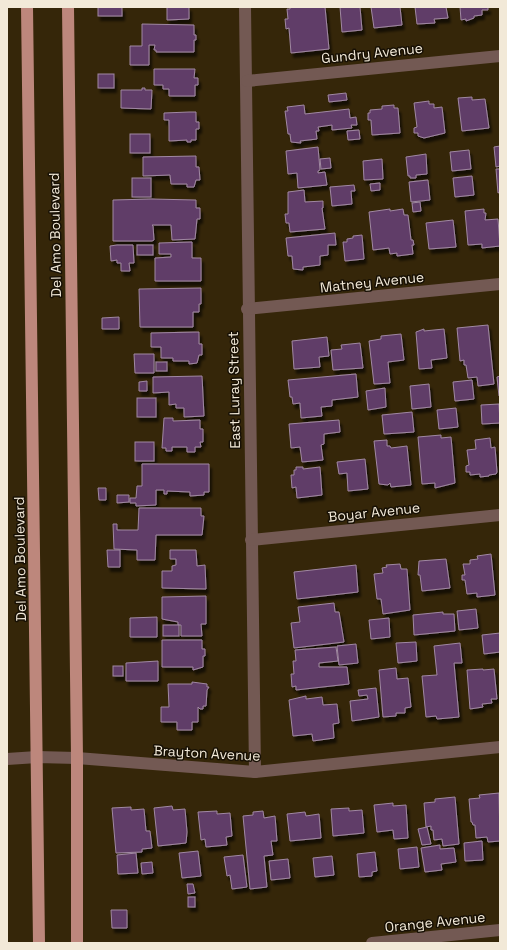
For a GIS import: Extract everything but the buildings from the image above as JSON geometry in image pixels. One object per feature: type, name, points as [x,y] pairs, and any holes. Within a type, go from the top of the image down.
[{"type":"main road","name":"Del Amo Boulevard","points":[[27,7],[39,943]]},
{"type":"main road","name":"Del Amo Boulevard","points":[[68,7],[77,758],[77,943]]},
{"type":"street","name":"East Luray Street","points":[[245,7],[247,81],[247,309],[254,772]]},
{"type":"street","name":"Gundry Avenue","points":[[247,81],[500,56]]},
{"type":"street","name":"Matney Avenue","points":[[247,309],[500,284]]},
{"type":"street","name":"Boyar Avenue","points":[[251,540],[500,515]]},
{"type":"street","name":"Brayton Avenue","points":[[7,759],[37,757],[77,758],[254,772],[500,747]]},
{"type":"street","name":"Orange Avenue","points":[[372,943],[500,930]]}]
